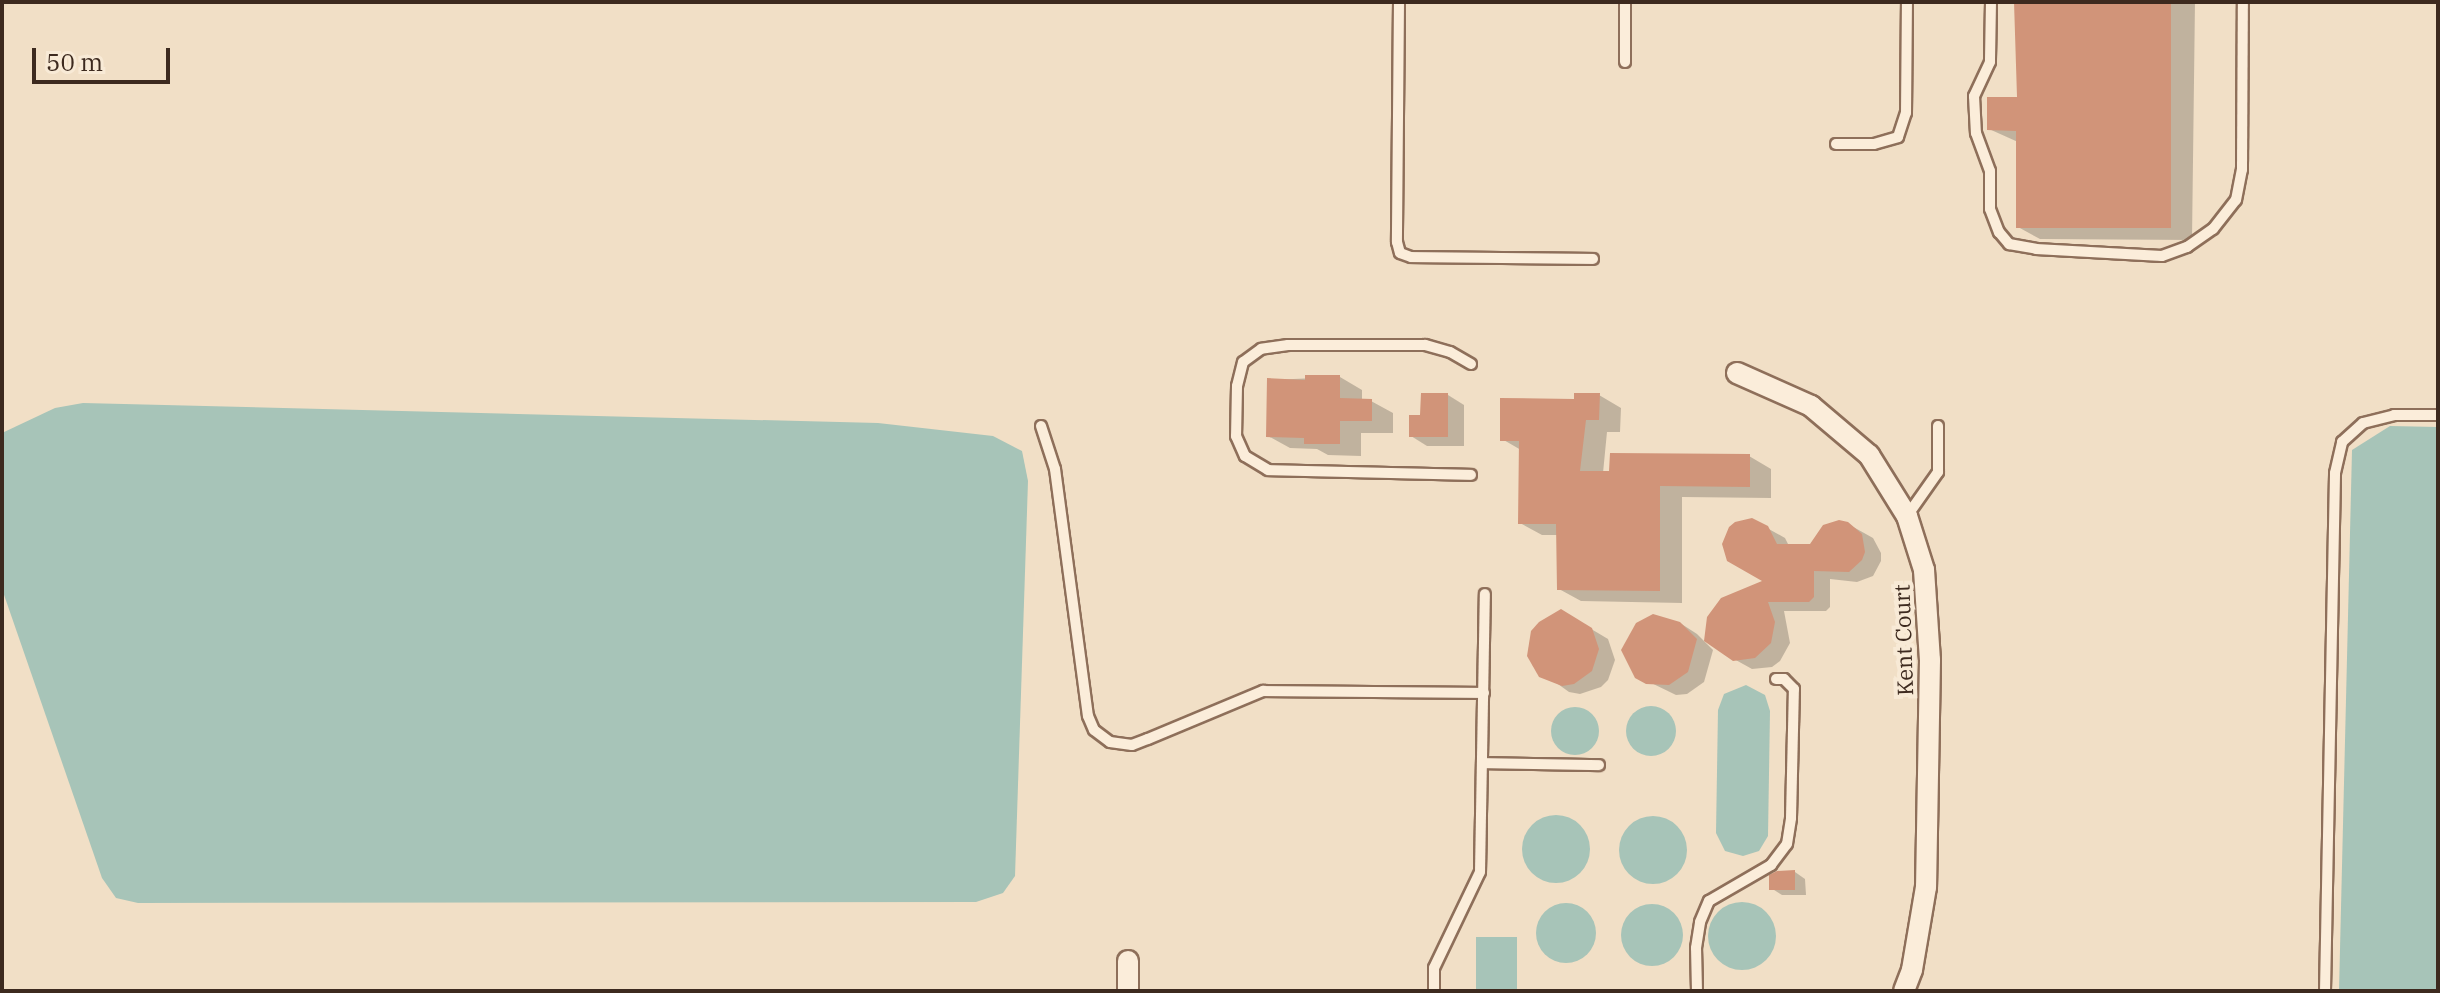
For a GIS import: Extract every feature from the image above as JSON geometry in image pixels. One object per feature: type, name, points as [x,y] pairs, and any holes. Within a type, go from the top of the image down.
[{"type":"street","name":"Kent Court","points":[[1737,373],[1811,406],[1869,455],[1907,516],[1924,570],[1930,660],[1926,887],[1912,970],[1904,991]]},
{"type":"street","points":[[1128,961],[1128,991]]},
{"type":"lane","points":[[1399,2],[1400,253],[1411,257],[1593,259]]},
{"type":"lane","points":[[1625,2],[1625,62]]},
{"type":"lane","points":[[1836,144],[1874,144],[1898,137],[1906,113],[1907,2]]},
{"type":"lane","points":[[1991,2],[1990,62],[1974,96],[1976,133],[1990,171],[1990,209],[1999,232],[2009,244],[2036,249],[2162,256],[2187,247],[2213,229],[2236,200],[2242,170],[2243,2]]},
{"type":"lane","points":[[1471,364],[1450,352],[1425,345],[1288,345],[1261,349],[1243,362],[1237,386],[1236,436],[1245,456],[1268,470],[1471,475]]},
{"type":"lane","points":[[2325,991],[2335,473],[2342,442],[2363,423],[2394,415],[2438,415]]},
{"type":"lane","points":[[1041,426],[1055,469],[1088,716],[1094,730],[1110,742],[1132,745],[1263,691],[1484,693]]},
{"type":"lane","points":[[1907,516],[1938,472],[1938,426]]},
{"type":"lane","points":[[1434,991],[1434,968],[1480,872],[1485,594]]},
{"type":"lane","points":[[1697,991],[1698,935],[1709,901],[1771,865],[1787,844],[1791,818],[1794,689],[1784,679],[1776,679]]},
{"type":"lane","points":[[1482,763],[1599,765]]},
{"type":"shaded area","points":[[83,403],[878,423],[993,436],[1022,451],[1028,481],[1015,876],[1003,893],[976,902],[138,903],[116,898],[102,878],[2,589],[2,433],[55,408]]},
{"type":"shaded area","points":[[2390,426],[2438,427],[2438,991],[2339,991],[2352,450]]},
{"type":"shaded area","points":[[1746,685],[1765,695],[1770,711],[1768,836],[1759,851],[1743,856],[1725,851],[1716,833],[1718,710],[1724,694]]},
{"type":"shaded area","points":[[1651,706],[1669,713],[1676,731],[1669,749],[1651,756],[1633,749],[1626,731],[1633,713]]},
{"type":"shaded area","points":[[1575,707],[1584,708],[1592,714],[1598,722],[1598,740],[1592,748],[1584,754],[1575,755],[1566,754],[1558,748],[1552,740],[1551,731],[1552,722],[1558,714],[1566,708]]},
{"type":"shaded area","points":[[1556,815],[1580,825],[1590,849],[1580,873],[1556,883],[1532,873],[1522,849],[1532,825]]},
{"type":"shaded area","points":[[1653,816],[1677,826],[1687,850],[1677,874],[1653,884],[1629,874],[1619,850],[1629,826]]},
{"type":"shaded area","points":[[1742,902],[1766,912],[1776,936],[1766,960],[1742,970],[1718,960],[1708,936],[1718,912]]},
{"type":"shaded area","points":[[1566,903],[1578,905],[1587,912],[1594,921],[1594,945],[1587,954],[1578,961],[1566,963],[1554,961],[1545,954],[1538,945],[1536,933],[1538,921],[1545,912],[1554,905]]},
{"type":"shaded area","points":[[1652,904],[1674,913],[1683,935],[1674,957],[1652,966],[1630,957],[1621,935],[1630,913]]},
{"type":"shaded area","points":[[1476,937],[1517,937],[1517,991],[1476,991]]},
{"type":"building","points":[[2014,2],[2171,2],[2171,228],[2016,228],[2016,131],[1987,130],[1987,97],[2017,97]]},
{"type":"building","points":[[1305,375],[1340,375],[1340,398],[1372,399],[1372,421],[1340,421],[1340,444],[1304,444],[1304,438],[1266,437],[1267,378],[1305,380]]},
{"type":"building","points":[[1421,393],[1448,393],[1448,437],[1409,437],[1409,415],[1420,415]]},
{"type":"building","points":[[1574,393],[1600,393],[1599,420],[1586,420],[1580,471],[1609,471],[1610,453],[1750,454],[1750,487],[1660,486],[1660,591],[1557,590],[1556,524],[1518,524],[1519,441],[1500,441],[1500,398],[1574,399]]},
{"type":"building","points":[[1752,518],[1768,526],[1777,544],[1810,544],[1823,525],[1839,520],[1848,522],[1862,534],[1865,552],[1862,560],[1849,572],[1814,571],[1814,597],[1809,602],[1768,602],[1775,622],[1771,643],[1755,658],[1733,661],[1704,641],[1707,617],[1721,598],[1762,581],[1727,561],[1722,544],[1729,527],[1735,522]]},
{"type":"building","points":[[1561,609],[1592,628],[1599,649],[1592,671],[1574,684],[1562,686],[1539,677],[1527,656],[1531,631],[1539,622]]},
{"type":"building","points":[[1653,614],[1680,622],[1697,639],[1688,672],[1669,685],[1646,684],[1635,678],[1621,650],[1636,623]]},
{"type":"building","points":[[1795,870],[1795,890],[1769,890],[1769,875],[1777,871]]}]
